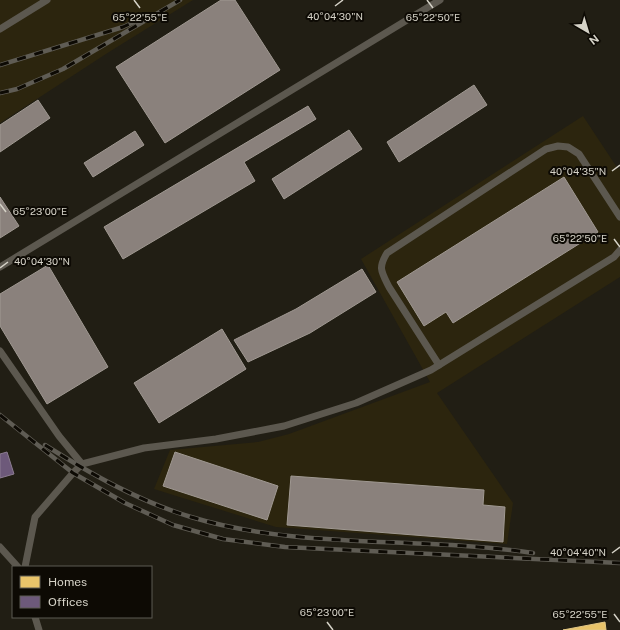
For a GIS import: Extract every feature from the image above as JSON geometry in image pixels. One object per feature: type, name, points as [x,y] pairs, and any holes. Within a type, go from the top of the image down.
[{"type":"lane","points":[[0,28],[47,0]]},
{"type":"lane","points":[[0,267],[440,0]]},
{"type":"lane","points":[[439,365],[389,287],[383,274],[381,264],[387,253],[546,149],[558,146],[568,147],[579,154],[620,217]]},
{"type":"lane","points":[[25,566],[35,518],[82,464],[144,448],[216,439],[284,426],[356,403],[431,370],[614,257],[620,250]]},
{"type":"lane","points":[[0,351],[59,436],[82,464]]},
{"type":"lane","points":[[0,547],[17,566]]},
{"type":"lane","points":[[35,618],[39,630]]},
{"type":"shaded area","points":[[0,0],[193,0],[109,52],[0,123]]},
{"type":"shaded area","points":[[583,116],[618,169],[620,168],[620,277],[437,393],[513,503],[507,544],[276,527],[154,489],[170,450],[258,442],[289,434],[430,382],[361,259]]},
{"type":"building: Homes","points":[[605,622],[606,630],[563,630]]},
{"type":"building: Offices","points":[[7,452],[14,474],[0,478],[0,454]]},
{"type":"building: Industry","points":[[221,0],[235,0],[280,70],[165,143],[116,67]]},
{"type":"building: Industry","points":[[474,85],[487,105],[399,162],[387,142]]},
{"type":"building: Industry","points":[[38,100],[50,118],[0,152],[0,125]]},
{"type":"building: Industry","points":[[308,106],[316,119],[244,162],[255,181],[123,259],[104,227]]},
{"type":"building: Industry","points":[[349,130],[362,149],[284,199],[272,179]]},
{"type":"building: Industry","points":[[135,131],[144,145],[93,177],[84,163]]},
{"type":"building: Industry","points":[[564,177],[598,232],[453,323],[446,312],[424,326],[397,282]]},
{"type":"building: Industry","points":[[0,197],[19,226],[0,238]]},
{"type":"building: Industry","points":[[48,265],[108,367],[47,404],[0,326],[0,294]]},
{"type":"building: Industry","points":[[362,269],[376,292],[310,333],[248,362],[234,340],[296,309]]},
{"type":"building: Industry","points":[[222,329],[246,369],[159,423],[134,383]]},
{"type":"building: Industry","points":[[175,452],[278,486],[267,520],[163,486]]},
{"type":"building: Industry","points":[[291,476],[484,490],[483,505],[505,507],[503,542],[287,525]]},
{"type":"railway","points":[[0,93],[17,89],[63,69],[180,0]]},
{"type":"railway","points":[[0,65],[123,27],[139,20]]},
{"type":"railway","points":[[0,415],[73,473],[125,503],[173,525],[223,539],[285,547],[620,563]]},
{"type":"railway","points":[[45,445],[115,486],[152,503],[171,511],[232,527],[275,534],[317,538],[447,545],[533,553]]}]
